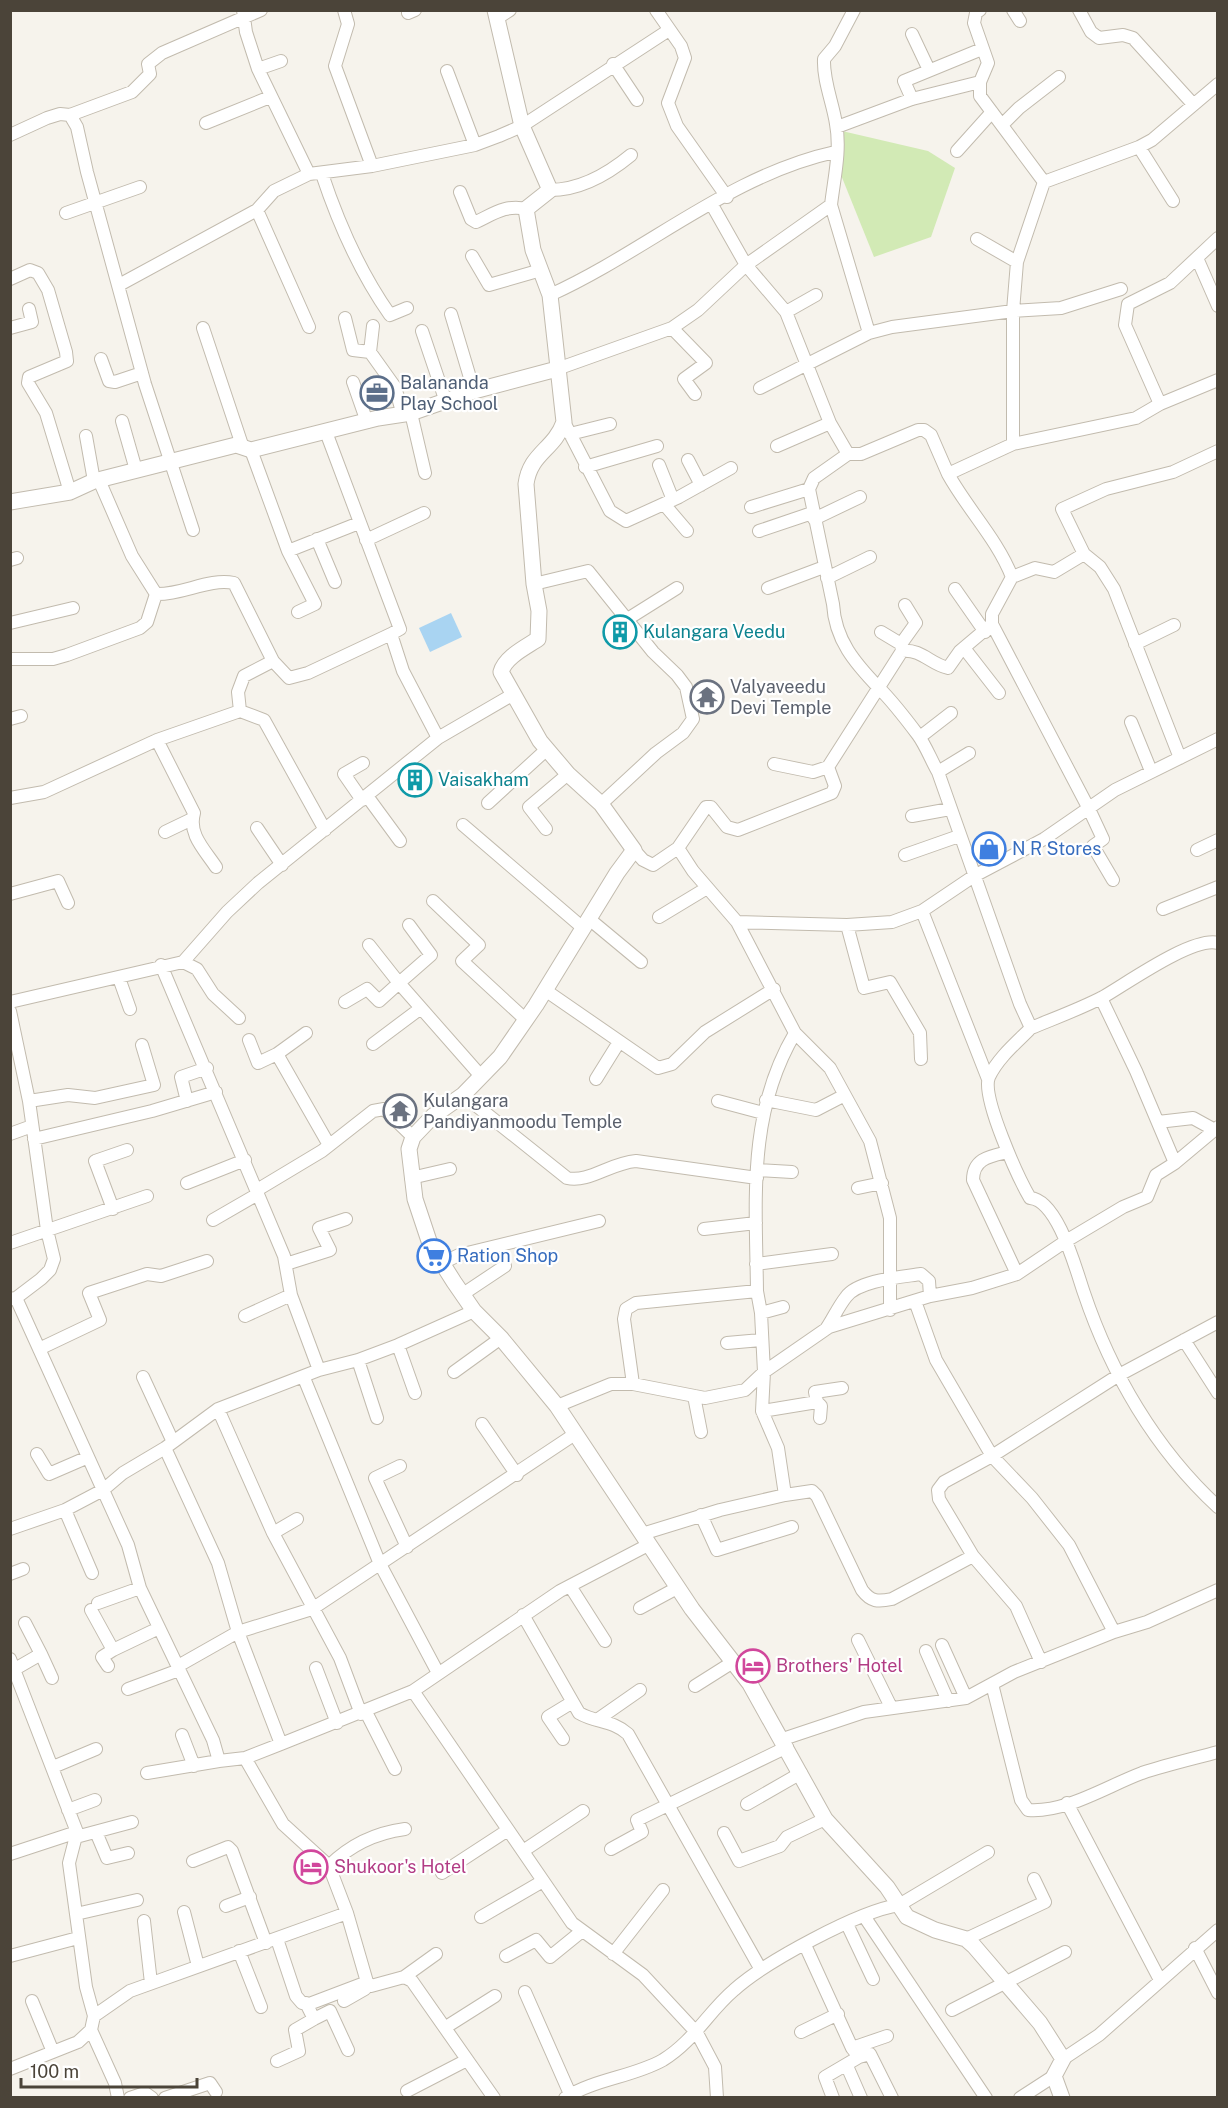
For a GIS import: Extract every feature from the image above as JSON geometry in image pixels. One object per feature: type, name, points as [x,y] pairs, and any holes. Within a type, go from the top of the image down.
[{"type":"street","points":[[10,135],[47,118],[60,114],[70,115],[132,92],[150,74],[148,63],[162,53],[244,14],[261,10]]},
{"type":"street","points":[[344,10],[348,24],[335,66],[372,166]]},
{"type":"street","points":[[510,10],[495,15],[522,126],[550,190]]},
{"type":"street","points":[[854,10],[835,46],[824,59],[824,70],[837,127],[836,177],[831,205],[869,333]]},
{"type":"street","points":[[965,10],[974,23],[988,63],[980,82],[980,96],[1044,182]]},
{"type":"street","points":[[974,23],[980,10]]},
{"type":"street","points":[[1079,10],[1091,32],[1099,38],[1123,35],[1133,38],[1192,104]]},
{"type":"street","points":[[659,12],[681,46],[685,58],[668,103],[677,126],[726,197]]},
{"type":"street","points":[[244,14],[258,69],[309,174]]},
{"type":"street","points":[[119,285],[257,210],[274,191],[309,174],[372,166],[475,146],[522,126],[613,64],[669,30]]},
{"type":"street","points":[[912,34],[928,70]]},
{"type":"street","points":[[912,99],[904,81],[982,49]]},
{"type":"street","points":[[258,69],[281,61]]},
{"type":"street","points":[[613,64],[637,100]]},
{"type":"street","points":[[447,70],[475,146]]},
{"type":"street","points":[[1002,125],[1019,108],[1059,77]]},
{"type":"street","points":[[837,127],[912,99],[980,82]]},
{"type":"street","points":[[1044,182],[1139,147],[1152,140],[1218,84]]},
{"type":"street","points":[[206,123],[270,97]]},
{"type":"street","points":[[957,151],[992,112]]},
{"type":"street","points":[[70,115],[80,135],[95,203],[142,373],[193,530]]},
{"type":"street","points":[[1139,147],[1173,201]]},
{"type":"street","points":[[550,295],[627,255],[674,224],[712,205],[753,179],[791,163],[836,152]]},
{"type":"street","points":[[526,209],[550,190],[564,190],[594,179],[611,171],[631,155]]},
{"type":"street","points":[[322,174],[340,227],[374,292],[390,315],[406,308]]},
{"type":"street","points":[[1013,444],[1013,311],[1017,262],[1044,182]]},
{"type":"street","points":[[66,213],[140,187]]},
{"type":"street","points":[[459,192],[471,219],[476,222],[503,208],[514,206],[526,209]]},
{"type":"street","points":[[712,205],[746,264],[786,312],[830,423],[848,454]]},
{"type":"street","points":[[10,502],[70,492],[96,481],[172,462],[407,414],[474,391],[557,369],[672,328],[698,310],[746,264],[831,205]]},
{"type":"street","points":[[526,209],[526,225],[550,295],[557,369],[567,428],[610,511],[626,521],[668,502],[731,468]]},
{"type":"street","points":[[257,210],[309,327]]},
{"type":"street","points":[[1160,404],[1125,326],[1128,304],[1170,283],[1218,238]]},
{"type":"street","points":[[977,239],[1017,262]]},
{"type":"street","points":[[472,256],[489,285],[541,270]]},
{"type":"street","points":[[1197,258],[1218,306]]},
{"type":"street","points":[[10,279],[30,270],[38,273],[48,290],[66,352],[67,361],[29,377],[28,383],[46,413],[70,492]]},
{"type":"street","points":[[760,388],[869,333],[892,327],[1013,311],[1061,308],[1121,289]]},
{"type":"street","points":[[786,312],[816,295]]},
{"type":"street","points":[[10,328],[32,322],[29,309]]},
{"type":"street","points":[[451,314],[474,391]]},
{"type":"street","points":[[345,318],[353,350],[370,352]]},
{"type":"street","points":[[374,326],[370,352],[394,387],[407,414],[425,473]]},
{"type":"street","points":[[203,328],[246,448],[288,551],[315,604],[298,612]]},
{"type":"street","points":[[672,328],[705,363],[684,379],[695,394]]},
{"type":"street","points":[[422,331],[446,402]]},
{"type":"street","points":[[101,359],[109,381],[115,382],[142,373]]},
{"type":"street","points":[[948,474],[1013,444],[1136,418],[1160,404],[1218,380]]},
{"type":"street","points":[[353,382],[367,422]]},
{"type":"street","points":[[122,421],[136,470]]},
{"type":"street","points":[[610,423],[567,428],[528,467],[526,484],[534,584],[540,611],[538,639],[502,666],[501,672],[512,695],[546,750],[601,804],[643,860],[653,865],[678,848],[706,807],[711,807],[727,827],[738,830],[832,793],[835,786],[828,767]]},
{"type":"street","points":[[777,446],[830,423]]},
{"type":"street","points":[[1012,577],[995,543],[968,508],[948,474],[931,435],[924,430],[918,430],[861,454],[848,454],[814,478],[809,489],[834,623],[846,650],[860,670],[880,689],[920,737],[938,772],[959,836],[1031,1028]]},
{"type":"street","points":[[156,594],[205,586],[216,581],[234,583],[273,661],[289,678],[297,678],[400,629],[326,432]]},
{"type":"street","points":[[86,436],[96,481],[132,556],[156,594]]},
{"type":"street","points":[[585,466],[657,446]]},
{"type":"street","points":[[1179,758],[1109,578],[1084,554],[1062,509],[1106,489],[1173,472],[1218,451]]},
{"type":"street","points":[[688,460],[701,485]]},
{"type":"street","points":[[659,465],[668,502],[687,531]]},
{"type":"street","points":[[751,507],[809,489]]},
{"type":"street","points":[[759,531],[813,516],[860,497]]},
{"type":"street","points":[[366,540],[424,513]]},
{"type":"street","points":[[288,551],[360,523]]},
{"type":"street","points":[[316,539],[336,582]]},
{"type":"street","points":[[881,633],[901,647],[926,655],[938,666],[948,668],[964,648],[989,628],[992,614],[1012,577],[1035,568],[1054,572],[1084,554]]},
{"type":"street","points":[[768,588],[826,573],[870,557]]},
{"type":"street","points":[[534,584],[588,571],[653,652],[686,687],[693,719],[683,733],[656,753],[601,804]]},
{"type":"street","points":[[626,620],[677,588]]},
{"type":"street","points":[[955,589],[989,628],[1089,808],[1103,839],[1093,846],[1113,880]]},
{"type":"street","points":[[10,659],[52,659],[67,656],[140,628],[147,622],[156,594]]},
{"type":"street","points":[[774,764],[813,772],[828,767],[880,689],[916,623],[905,605]]},
{"type":"street","points":[[10,623],[73,608]]},
{"type":"street","points":[[1136,644],[1174,625]]},
{"type":"street","points":[[391,634],[404,671],[438,738]]},
{"type":"street","points":[[964,648],[999,693]]},
{"type":"street","points":[[240,711],[238,692],[244,676],[273,661]]},
{"type":"street","points":[[183,962],[227,912],[364,798],[438,738],[512,695]]},
{"type":"street","points":[[10,798],[44,792],[157,740],[240,711],[264,720],[325,830]]},
{"type":"street","points":[[920,737],[951,713]]},
{"type":"street","points":[[1131,722],[1151,771]]},
{"type":"street","points":[[737,922],[847,925],[892,922],[922,911],[974,876],[1044,839],[1115,790],[1218,739]]},
{"type":"street","points":[[157,740],[194,813],[191,825],[195,836],[216,867]]},
{"type":"street","points":[[488,803],[546,750]]},
{"type":"street","points":[[938,772],[969,753]]},
{"type":"street","points":[[363,763],[344,774],[400,841]]},
{"type":"street","points":[[546,829],[529,807],[568,774]]},
{"type":"street","points":[[912,816],[950,809]]},
{"type":"street","points":[[165,832],[192,819]]},
{"type":"street","points":[[463,825],[585,923],[641,962]]},
{"type":"street","points":[[257,828],[282,865]]},
{"type":"street","points":[[905,855],[959,836]]},
{"type":"street","points":[[1197,850],[1218,840]]},
{"type":"street","points":[[678,848],[707,888],[737,922],[795,1033],[830,1068],[843,1096],[870,1141],[890,1218],[890,1310]]},
{"type":"street","points":[[634,850],[585,923],[526,1020],[500,1056],[463,1095],[433,1116],[413,1137],[409,1149],[411,1178],[415,1199],[430,1244],[474,1311],[501,1338],[557,1406],[677,1588],[750,1683],[825,1819],[887,1887],[907,1917],[966,1939],[1040,2023],[1063,2059]]},
{"type":"street","points":[[10,894],[58,881],[68,903]]},
{"type":"street","points":[[1163,909],[1218,887]]},
{"type":"street","points":[[659,917],[707,888]]},
{"type":"street","points":[[433,902],[478,945],[462,961],[526,1020]]},
{"type":"street","points":[[922,911],[988,1079],[990,1102],[1017,1175],[1030,1198],[1037,1199],[1048,1207],[1066,1241],[1098,1335],[1147,1427],[1218,1507]]},
{"type":"street","points":[[345,1002],[367,989],[379,1001],[430,955],[409,925]]},
{"type":"street","points":[[847,925],[864,988],[890,982],[920,1033],[921,1059]]},
{"type":"street","points":[[988,1079],[1005,1054],[1031,1028],[1101,998],[1174,955],[1199,944],[1218,943]]},
{"type":"street","points":[[369,945],[399,983],[480,1075]]},
{"type":"street","points":[[10,1002],[119,978],[161,965],[183,962],[197,969],[213,994],[239,1018]]},
{"type":"street","points":[[161,965],[207,1068],[286,1264],[291,1295],[319,1370]]},
{"type":"street","points":[[119,978],[130,1009]]},
{"type":"street","points":[[545,990],[658,1068],[672,1064],[705,1032],[774,989]]},
{"type":"street","points":[[1101,998],[1175,1163]]},
{"type":"street","points":[[373,1044],[421,1008]]},
{"type":"street","points":[[10,1011],[29,1101],[47,1230],[54,1259],[50,1270],[13,1299],[39,1349],[86,1458],[128,1545],[140,1588],[213,1740],[219,1761]]},
{"type":"street","points":[[249,1040],[258,1063],[277,1054],[306,1033]]},
{"type":"street","points":[[785,1495],[778,1448],[762,1411],[764,1372],[756,1264],[757,1149],[766,1100],[778,1061],[795,1033]]},
{"type":"street","points":[[596,1079],[619,1042]]},
{"type":"street","points":[[29,1101],[68,1095],[95,1098],[154,1085],[142,1045]]},
{"type":"street","points":[[277,1054],[329,1145]]},
{"type":"street","points":[[187,1101],[181,1077],[207,1068]]},
{"type":"street","points":[[34,1139],[216,1092]]},
{"type":"street","points":[[463,1095],[567,1178],[579,1181],[621,1162],[636,1161],[757,1174],[792,1172]]},
{"type":"street","points":[[766,1100],[816,1110],[843,1096]]},
{"type":"street","points":[[718,1101],[763,1113]]},
{"type":"street","points":[[213,1220],[329,1145],[373,1111],[384,1109],[413,1137]]},
{"type":"street","points":[[557,1406],[611,1384],[633,1384],[694,1396],[722,1397],[745,1390],[764,1372],[826,1329],[930,1296],[972,1288],[1017,1274],[1123,1207],[1147,1197],[1156,1175],[1175,1163],[1215,1128],[1192,1118],[1158,1122]]},
{"type":"street","points":[[10,1134],[32,1125]]},
{"type":"street","points":[[113,1209],[95,1161],[127,1150]]},
{"type":"street","points":[[1008,1152],[985,1157],[978,1162],[973,1170],[973,1180],[1017,1274]]},
{"type":"street","points":[[187,1183],[244,1160]]},
{"type":"street","points":[[411,1178],[450,1169]]},
{"type":"street","points":[[858,1188],[882,1183]]},
{"type":"street","points":[[10,1243],[147,1196]]},
{"type":"street","points":[[286,1264],[330,1250],[319,1228],[346,1219]]},
{"type":"street","points":[[442,1263],[459,1255],[599,1221]]},
{"type":"street","points":[[704,1229],[756,1223]]},
{"type":"street","points":[[756,1264],[832,1254]]},
{"type":"street","points":[[39,1349],[100,1320],[89,1293],[147,1274],[161,1276],[207,1261]]},
{"type":"street","points":[[463,1294],[505,1266]]},
{"type":"street","points":[[826,1329],[846,1296],[854,1289],[891,1278],[921,1274],[928,1281],[930,1296]]},
{"type":"street","points":[[633,1384],[624,1318],[626,1309],[636,1303],[757,1291]]},
{"type":"street","points":[[244,1317],[291,1295]]},
{"type":"street","points":[[915,1301],[936,1360],[992,1456],[1032,1498],[1069,1545],[1114,1632]]},
{"type":"street","points":[[761,1313],[783,1307]]},
{"type":"street","points":[[10,1529],[65,1510],[103,1490],[123,1473],[169,1445],[218,1409],[304,1378],[319,1370],[358,1360],[398,1345],[474,1311]]},
{"type":"street","points":[[1041,1662],[1016,1606],[973,1556],[939,1499],[938,1490],[944,1482],[992,1456],[1119,1376],[1218,1322]]},
{"type":"street","points":[[454,1372],[501,1338]]},
{"type":"street","points":[[727,1343],[761,1340]]},
{"type":"street","points":[[1184,1340],[1218,1393]]},
{"type":"street","points":[[398,1345],[415,1393]]},
{"type":"street","points":[[358,1360],[377,1418]]},
{"type":"street","points":[[143,1377],[218,1563],[238,1632],[281,1744]]},
{"type":"street","points":[[304,1378],[380,1564],[438,1673]]},
{"type":"street","points":[[820,1418],[821,1406],[817,1402],[815,1392],[842,1388]]},
{"type":"street","points":[[694,1396],[701,1431]]},
{"type":"street","points":[[762,1411],[817,1402]]},
{"type":"street","points":[[218,1409],[273,1533],[340,1658],[363,1713],[395,1769]]},
{"type":"street","points":[[482,1424],[517,1474]]},
{"type":"street","points":[[128,1689],[178,1668],[238,1632],[312,1609],[575,1434]]},
{"type":"street","points":[[37,1454],[49,1474],[86,1458]]},
{"type":"street","points":[[400,1466],[375,1478],[408,1547]]},
{"type":"street","points":[[147,1773],[245,1758],[363,1713],[412,1691],[523,1615],[645,1539],[701,1515],[812,1491],[817,1496],[862,1590],[869,1599],[881,1602],[892,1599],[973,1556]]},
{"type":"street","points":[[65,1510],[92,1573]]},
{"type":"street","points":[[701,1515],[717,1550],[792,1527]]},
{"type":"street","points":[[273,1533],[297,1519]]},
{"type":"street","points":[[10,1574],[23,1569]]},
{"type":"street","points":[[570,1586],[604,1641]]},
{"type":"street","points":[[113,1650],[94,1607],[140,1588]]},
{"type":"street","points":[[640,1608],[677,1588]]},
{"type":"street","points":[[611,1849],[642,1832],[637,1820],[785,1743],[864,1712],[966,1698],[1041,1662],[1114,1632],[1147,1622],[1218,1590]]},
{"type":"street","points":[[523,1615],[571,1703],[579,1713],[597,1720],[618,1724],[628,1734],[760,1968]]},
{"type":"street","points":[[25,1623],[52,1677]]},
{"type":"street","points":[[108,1666],[102,1657],[159,1628]]},
{"type":"street","points":[[858,1640],[891,1707]]},
{"type":"street","points":[[942,1646],[966,1698]]},
{"type":"street","points":[[926,1651],[948,1701]]},
{"type":"street","points":[[12,2065],[78,2042],[91,2030],[94,2016],[78,1938],[69,1863],[76,1834],[53,1767],[12,1664],[41,1654]]},
{"type":"street","points":[[695,1686],[733,1662]]},
{"type":"street","points":[[316,1668],[337,1723]]},
{"type":"street","points":[[992,1684],[1021,1800],[1028,1810],[1040,1811],[1067,1803],[1142,1773],[1218,1752]]},
{"type":"street","points":[[597,1720],[640,1690]]},
{"type":"street","points":[[412,1691],[572,1923],[643,1975],[698,2033],[715,2067],[717,2097]]},
{"type":"street","points":[[563,1739],[548,1717],[571,1703]]},
{"type":"street","points":[[182,1735],[194,1766]]},
{"type":"street","points":[[53,1767],[96,1749]]},
{"type":"street","points":[[245,1758],[283,1824],[329,1866],[347,1913],[369,1984]]},
{"type":"street","points":[[747,1804],[801,1773]]},
{"type":"street","points":[[69,1810],[95,1800]]},
{"type":"street","points":[[1067,1803],[1160,1980]]},
{"type":"street","points":[[523,1851],[583,1812]]},
{"type":"street","points":[[724,1833],[738,1861],[780,1846],[787,1837],[825,1819]]},
{"type":"street","points":[[10,1854],[76,1834],[96,1832],[132,1822]]},
{"type":"street","points":[[329,1866],[352,1847],[370,1837],[405,1829]]},
{"type":"street","points":[[442,1872],[508,1830]]},
{"type":"street","points":[[96,1832],[106,1858],[128,1853]]},
{"type":"street","points":[[193,1861],[228,1847],[297,1996],[306,2003],[314,2019]]},
{"type":"street","points":[[525,1992],[568,2096],[663,2060],[698,2033],[732,1992],[760,1968],[864,1916],[884,1907],[899,1905],[988,1852]]},
{"type":"street","points":[[966,1939],[1045,1902],[1034,1879]]},
{"type":"street","points":[[481,1917],[543,1881]]},
{"type":"street","points":[[613,1954],[663,1890]]},
{"type":"street","points":[[226,1906],[250,1897]]},
{"type":"street","points":[[76,1914],[137,1900]]},
{"type":"street","points":[[184,1912],[198,1966]]},
{"type":"street","points":[[94,2016],[130,1991],[347,1913]]},
{"type":"street","points":[[864,1916],[986,2097]]},
{"type":"street","points":[[144,1921],[151,1983]]},
{"type":"street","points":[[847,1924],[873,1979]]},
{"type":"street","points":[[1020,2097],[1054,2076],[1063,2059],[1099,2035],[1218,1930]]},
{"type":"street","points":[[506,1956],[536,1940],[550,1957],[582,1931]]},
{"type":"street","points":[[10,1956],[78,1938]]},
{"type":"street","points":[[805,1945],[856,2053]]},
{"type":"street","points":[[1195,1948],[1218,1993]]},
{"type":"street","points":[[239,1952],[261,2007]]},
{"type":"street","points":[[952,2010],[1065,1952]]},
{"type":"street","points":[[306,2003],[369,1984],[404,1977],[436,1954]]},
{"type":"street","points":[[404,1977],[412,1981],[494,2097]]},
{"type":"street","points":[[344,2001],[369,1984]]},
{"type":"street","points":[[446,2027],[495,1996]]},
{"type":"street","points":[[32,2001],[53,2052]]},
{"type":"street","points":[[277,2061],[299,2051],[295,2030],[330,2011],[348,2050]]},
{"type":"street","points":[[801,2032],[838,2014]]},
{"type":"street","points":[[91,2030],[115,2082],[118,2097]]},
{"type":"street","points":[[833,2097],[825,2077],[847,2066],[856,2053],[887,2036]]},
{"type":"street","points":[[856,2053],[870,2054],[892,2097]]},
{"type":"street","points":[[407,2091],[467,2060]]},
{"type":"street","points":[[847,2066],[861,2097]]},
{"type":"street","points":[[1054,2076],[1062,2097]]},
{"type":"street","points":[[165,2097],[210,2083],[216,2092]]},
{"type":"street","points":[[130,2097],[146,2093],[152,2097]]},
{"type":"green space","points":[[842,131],[928,151],[955,168],[931,237],[874,257],[841,175]]},
{"type":"water","points":[[451,613],[462,637],[430,652],[419,628]]},
{"type":"place","name":"Balananda Play School","points":[[377,393]]},
{"type":"place","name":"Kulangara Veedu","points":[[620,632]]},
{"type":"place","name":"Valyaveedu Devi Temple","points":[[707,697]]},
{"type":"place","name":"Vaisakham","points":[[415,780]]},
{"type":"place","name":"N R Stores","points":[[989,849]]},
{"type":"place","name":"Kulangara Pandiyanmoodu Temple","points":[[400,1111]]},
{"type":"place","name":"Ration Shop","points":[[434,1256]]},
{"type":"place","name":"Brothers' Hotel","points":[[753,1666]]},
{"type":"place","name":"Shukoor's Hotel","points":[[311,1867]]}]
